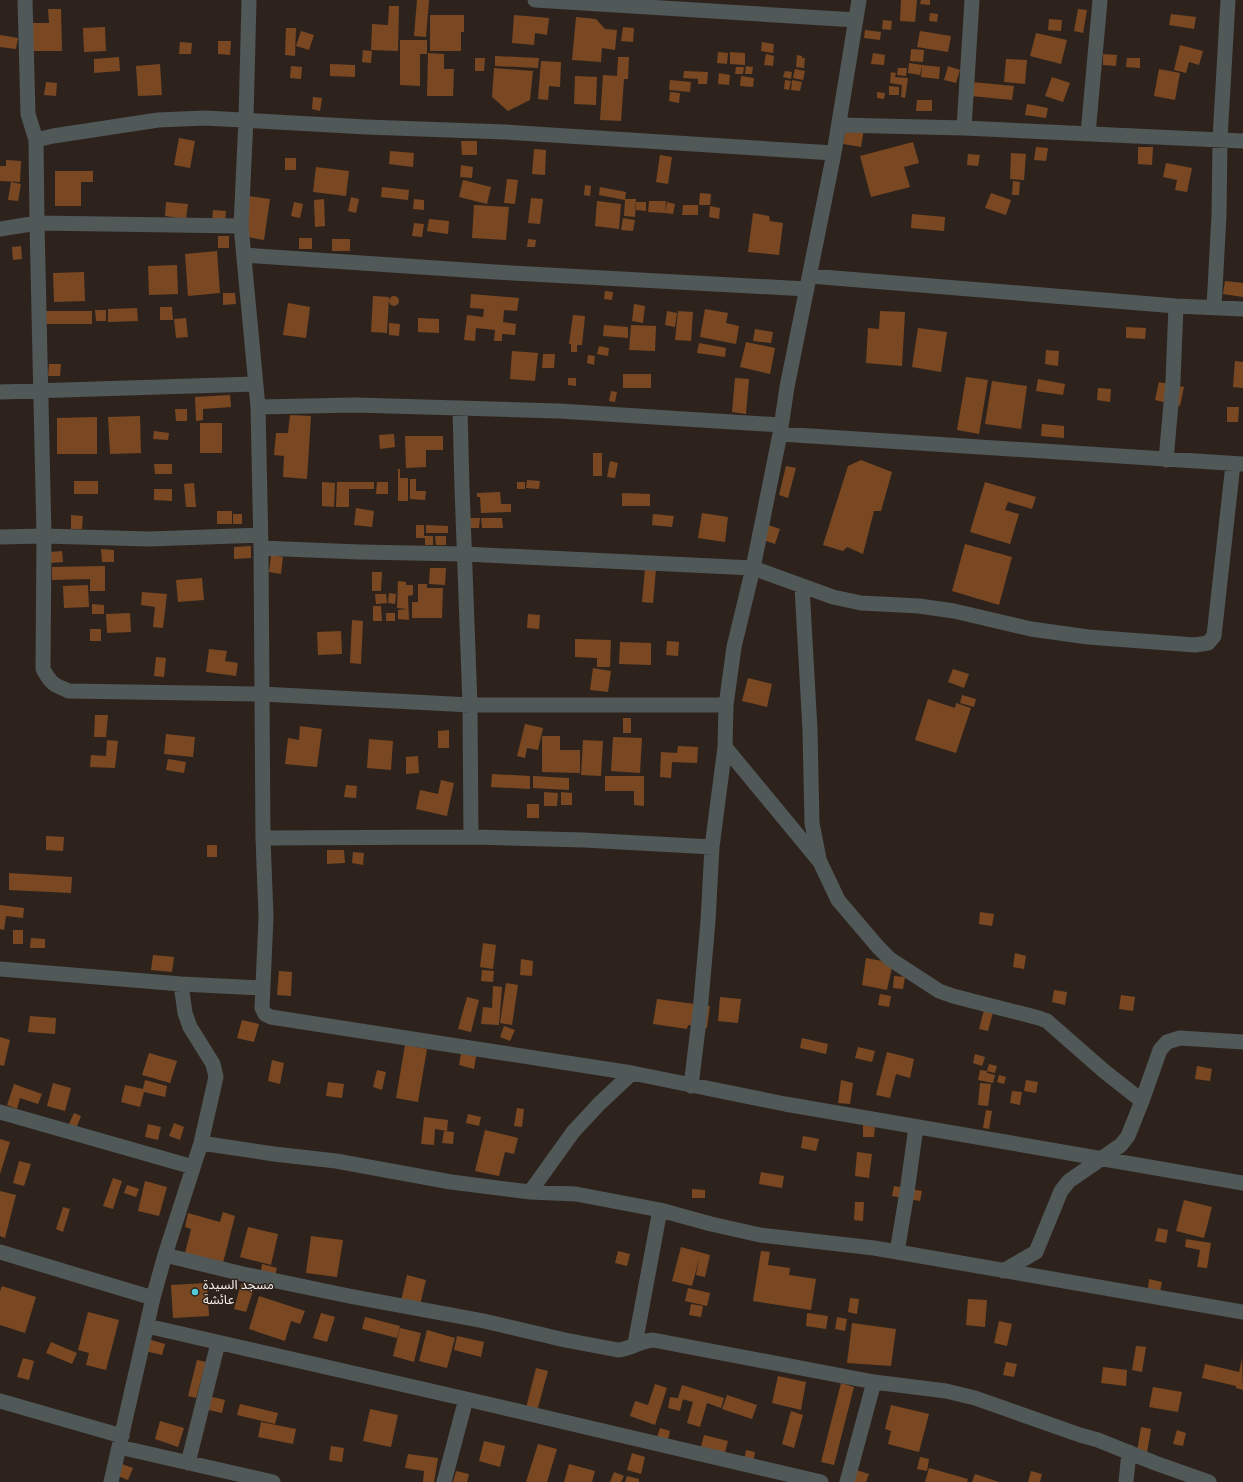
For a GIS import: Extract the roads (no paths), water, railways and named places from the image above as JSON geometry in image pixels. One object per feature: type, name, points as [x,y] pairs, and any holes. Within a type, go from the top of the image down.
[{"type":"street","points":[[25,0],[28,114],[36,140],[44,536],[44,669],[49,681],[56,686],[69,691],[262,694],[470,705],[726,705]]},
{"type":"street","points":[[248,0],[246,119],[241,226],[258,407],[263,838],[266,917],[262,1008],[265,1014],[271,1018],[632,1073],[691,1086],[916,1127],[1243,1183]]},
{"type":"street","points":[[534,0],[856,20]]},
{"type":"street","points":[[691,1086],[700,1012],[708,921],[712,847],[725,747],[726,705],[734,647],[753,568],[787,387],[834,153],[859,0]]},
{"type":"street","points":[[964,128],[972,0]]},
{"type":"street","points":[[1088,134],[1100,0]]},
{"type":"street","points":[[1214,307],[1219,215],[1220,139],[1228,0]]},
{"type":"street","points":[[36,140],[158,120],[205,118],[246,119],[366,127],[505,132],[834,153]]},
{"type":"street","points":[[839,125],[964,128],[1243,141]]},
{"type":"street","points":[[0,229],[37,223],[241,226]]},
{"type":"street","points":[[244,255],[495,272],[808,282],[1243,309]]},
{"type":"street","points":[[1166,460],[1173,381],[1176,306]]},
{"type":"street","points":[[0,392],[40,392],[255,384]]},
{"type":"street","points":[[0,537],[44,536],[260,541],[359,552],[464,554],[753,568],[833,597],[861,603],[919,606],[947,610],[1031,629],[1081,636],[1195,645],[1208,643],[1214,636],[1238,464],[1166,460],[559,411],[356,405],[258,407]]},
{"type":"street","points":[[460,408],[470,705],[471,837]]},
{"type":"street","points":[[802,587],[810,730],[812,823],[820,862],[838,900],[890,959],[940,991],[953,996],[1047,1021],[1104,1071],[1142,1101]]},
{"type":"street","points":[[725,747],[820,862]]},
{"type":"street","points":[[263,838],[471,837],[584,840],[712,847]]},
{"type":"street","points":[[0,969],[181,984],[263,988]]},
{"type":"street","points":[[111,1482],[153,1298],[192,1167],[201,1143],[216,1078],[213,1064],[190,1027],[185,1013],[181,984]]},
{"type":"street","points":[[1003,1271],[1036,1252],[1061,1191],[1069,1182],[1121,1145],[1128,1136],[1160,1050],[1167,1042],[1180,1038],[1243,1042]]},
{"type":"street","points":[[530,1192],[573,1132],[599,1104],[632,1073]]},
{"type":"street","points":[[0,1112],[192,1167]]},
{"type":"street","points":[[897,1252],[916,1127]]},
{"type":"street","points":[[201,1143],[274,1154],[336,1161],[451,1182],[530,1192],[576,1194],[660,1210],[711,1224],[760,1235],[874,1248],[1243,1312]]},
{"type":"street","points":[[635,1344],[660,1210]]},
{"type":"street","points":[[0,1252],[153,1298]]},
{"type":"street","points":[[165,1255],[281,1282],[484,1321],[565,1340],[618,1350],[625,1349],[644,1341],[653,1340],[874,1382],[946,1391],[976,1398],[1098,1440],[1155,1463],[1209,1482]]},
{"type":"street","points":[[147,1326],[820,1482]]},
{"type":"street","points":[[188,1463],[218,1343]]},
{"type":"street","points":[[847,1482],[874,1382]]},
{"type":"street","points":[[444,1482],[466,1399]]},
{"type":"street","points":[[0,1401],[188,1463],[273,1482]]},
{"type":"street","points":[[1126,1482],[1129,1452]]},
{"type":"place","name":"مسجد السيدة عائشة","points":[[195,1292]]}]
